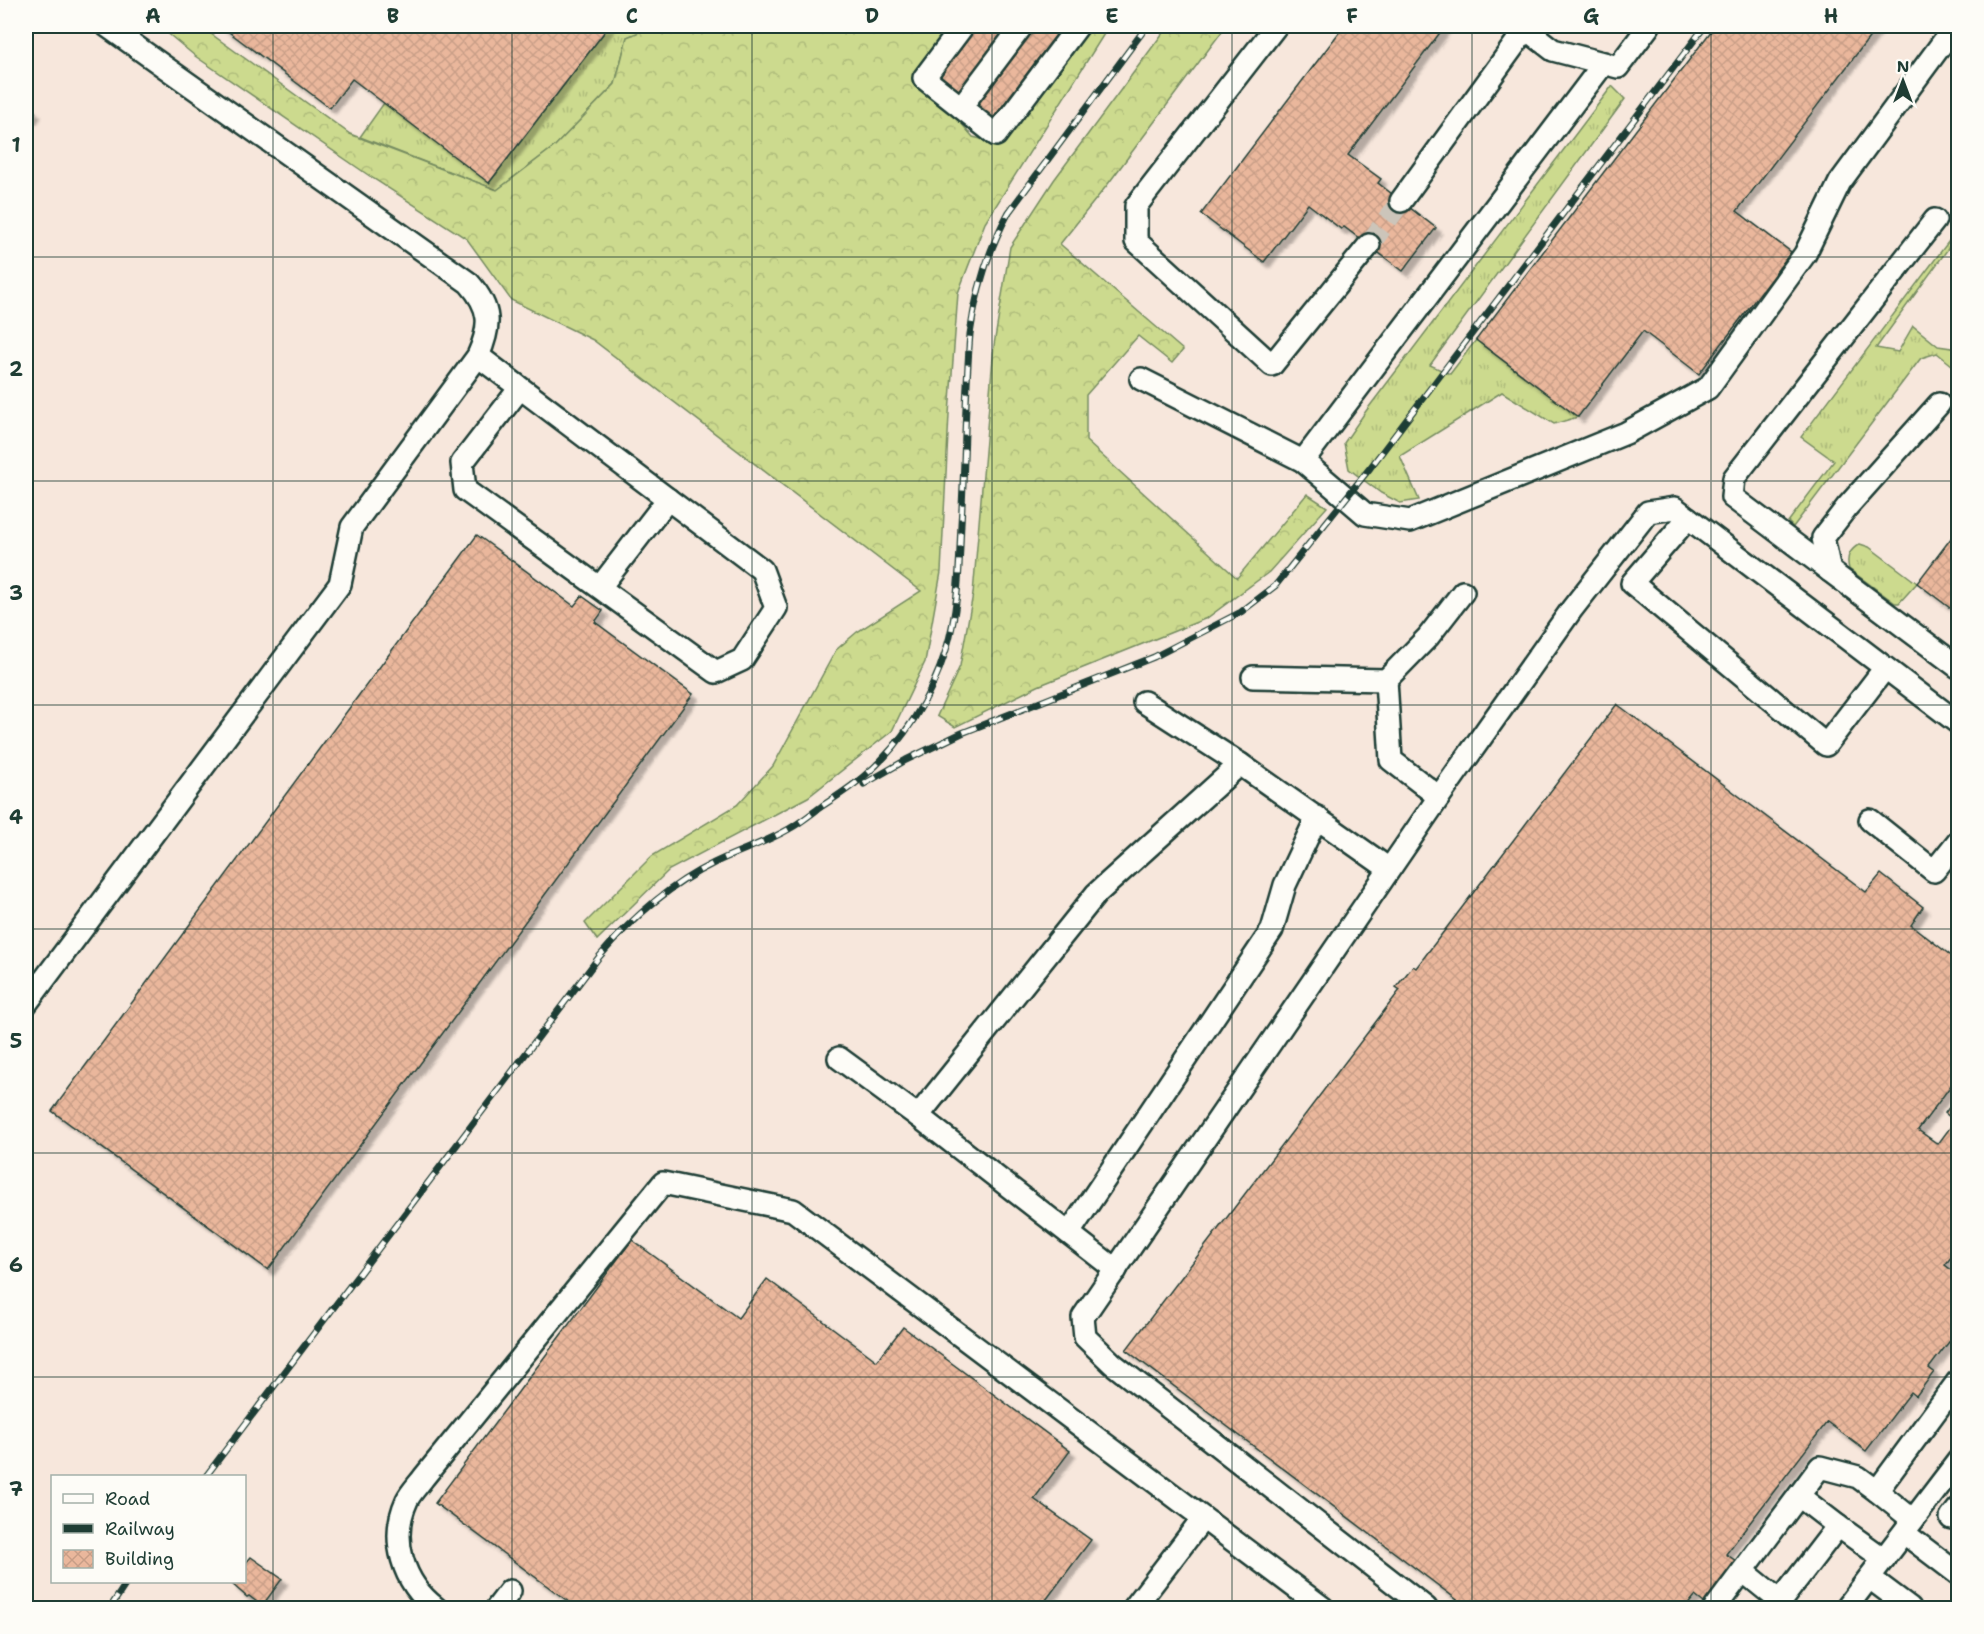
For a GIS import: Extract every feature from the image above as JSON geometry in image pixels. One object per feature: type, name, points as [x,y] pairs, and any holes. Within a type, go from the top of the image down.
[{"type":"street","points":[[26,1004],[340,584],[352,527],[478,357],[485,340],[488,323],[487,311],[481,296],[469,283],[107,26]]},
{"type":"street","points":[[963,26],[924,78],[996,135],[1078,26]]},
{"type":"street","points":[[961,107],[1022,26]]},
{"type":"street","points":[[1276,26],[1136,206],[1136,241],[1272,365],[1369,245]]},
{"type":"street","points":[[1401,201],[1524,27],[1553,50],[1618,68],[1649,26]]},
{"type":"street","points":[[1142,379],[1303,461],[1365,514],[1410,521],[1626,433],[1708,388],[1805,254],[1840,182],[1955,26]]},
{"type":"street","points":[[1303,461],[1604,63]]},
{"type":"street","points":[[1935,220],[1734,478],[1732,497],[1959,667]]},
{"type":"street","points":[[478,357],[520,388],[762,570],[776,608],[742,660],[716,672],[465,490],[462,463],[520,388]]},
{"type":"street","points":[[1830,571],[1823,538],[1847,507],[1939,404]]},
{"type":"street","points":[[600,587],[668,499]]},
{"type":"street","points":[[1426,1608],[1113,1364],[1085,1337],[1083,1317],[1439,797],[1572,609],[1648,513],[1675,508],[1959,723]]},
{"type":"street","points":[[1688,518],[1632,583],[1826,745],[1885,668]]},
{"type":"street","points":[[1253,677],[1386,680],[1428,637],[1463,592]]},
{"type":"street","points":[[1386,680],[1390,760],[1439,797]]},
{"type":"street","points":[[1144,702],[1240,764],[1389,869]]},
{"type":"street","points":[[918,1116],[1095,894],[1240,764]]},
{"type":"street","points":[[1069,1233],[1272,930],[1285,885],[1317,817]]},
{"type":"street","points":[[1870,820],[1934,871],[1959,841]]},
{"type":"street","points":[[839,1058],[1116,1269]]},
{"type":"street","points":[[436,1608],[426,1601],[409,1579],[400,1553],[399,1526],[408,1499],[663,1183],[793,1210],[1323,1608]]},
{"type":"street","points":[[1877,1491],[1959,1381]]},
{"type":"street","points":[[1846,1608],[1959,1461]]},
{"type":"street","points":[[1715,1608],[1820,1467],[1858,1477],[1877,1491],[1908,1527],[1959,1574]]},
{"type":"street","points":[[1799,1496],[1884,1558]]},
{"type":"street","points":[[1134,1608],[1203,1518]]},
{"type":"street","points":[[1743,1571],[1778,1605],[1838,1526]]},
{"type":"street","points":[[1870,1578],[1910,1608]]},
{"type":"street","points":[[497,1608],[510,1591]]},
{"type":"green space","points":[[159,26],[200,26],[350,134],[497,190],[555,146],[615,84],[627,37],[654,26],[951,26],[912,78],[937,95],[973,137],[1001,144],[1091,26],[1109,26],[985,223],[958,293],[941,572],[925,662],[892,731],[808,797],[669,870],[597,940],[585,923],[652,856],[737,805],[773,766],[836,650],[857,632],[921,591],[593,340],[511,300],[467,239],[374,179],[195,56]]},
{"type":"green space","points":[[609,26],[654,26],[627,37],[615,84],[555,146],[497,190],[360,137],[384,103],[490,182]]},
{"type":"green space","points":[[1168,26],[1226,26],[1108,184],[1060,244],[1183,350],[1172,363],[1138,336],[1086,395],[1086,441],[1237,578],[1307,494],[1327,507],[1269,572],[1207,618],[1038,686],[955,727],[937,716],[960,666],[973,594],[994,345],[1010,247],[1054,180]]},
{"type":"green space","points":[[1612,86],[1625,99],[1430,365],[1450,374],[1476,340],[1578,417],[1554,424],[1502,392],[1400,456],[1419,500],[1400,503],[1381,493],[1349,469],[1344,443]]},
{"type":"green space","points":[[1958,229],[1958,235],[1876,348],[1898,352],[1913,326],[1938,346],[1958,349],[1958,370],[1937,353],[1921,358],[1793,527],[1788,522],[1834,461],[1801,437]]},
{"type":"green space","points":[[1860,544],[1869,547],[1917,583],[1899,603],[1895,603],[1849,569],[1849,554]]},
{"type":"building","points":[[221,26],[609,26],[489,183],[352,79],[330,108]]},
{"type":"building","points":[[976,26],[1009,26],[958,95],[936,79]]},
{"type":"building","points":[[1033,26],[1063,26],[992,120],[973,106]]},
{"type":"building","points":[[1344,26],[1445,26],[1348,155],[1381,179],[1378,183],[1436,228],[1403,271],[1344,227],[1341,229],[1308,204],[1264,262],[1201,214]]},
{"type":"building","points":[[1715,26],[1878,26],[1737,211],[1791,252],[1699,374],[1643,331],[1578,417],[1476,340]]},
{"type":"building","points":[[26,104],[35,112],[30,119],[26,116]]},
{"type":"building","points":[[1958,529],[1958,614],[1917,583]]},
{"type":"building","points":[[477,535],[574,606],[582,596],[603,611],[595,622],[693,694],[268,1270],[52,1111]]},
{"type":"building","points":[[1617,704],[1866,892],[1881,874],[1923,907],[1911,925],[1958,961],[1958,1076],[1918,1130],[1938,1144],[1955,1121],[1945,1113],[1955,1099],[1958,1101],[1958,1248],[1945,1265],[1958,1275],[1952,1288],[1958,1293],[1958,1330],[1929,1368],[1934,1372],[1916,1396],[1911,1392],[1866,1451],[1827,1422],[1726,1554],[1736,1561],[1704,1603],[1695,1596],[1685,1608],[1468,1608],[1126,1350],[1400,990],[1396,987],[1413,966],[1416,968]]},
{"type":"building","points":[[632,1240],[738,1318],[767,1279],[877,1361],[903,1327],[1070,1451],[1034,1499],[1091,1540],[1040,1608],[577,1608],[435,1503]]},
{"type":"building","points":[[251,1557],[282,1579],[262,1606],[232,1584],[246,1583],[246,1563]]},
{"type":"tunnel","points":[[1369,245],[1401,201]]},
{"type":"railway","points":[[207,1475],[599,957],[612,943],[638,916],[682,881],[714,863],[789,829],[853,785],[877,764],[914,720],[940,668],[954,619],[959,572],[970,334],[984,271],[1009,212],[1147,26]]},
{"type":"railway","points":[[864,784],[906,760],[962,733],[1154,657],[1241,612],[1275,586],[1370,468],[1705,26]]},
{"type":"railway","points":[[110,1608],[126,1583]]},
{"type":"railway","points":[[26,1588],[31,1608]]}]
